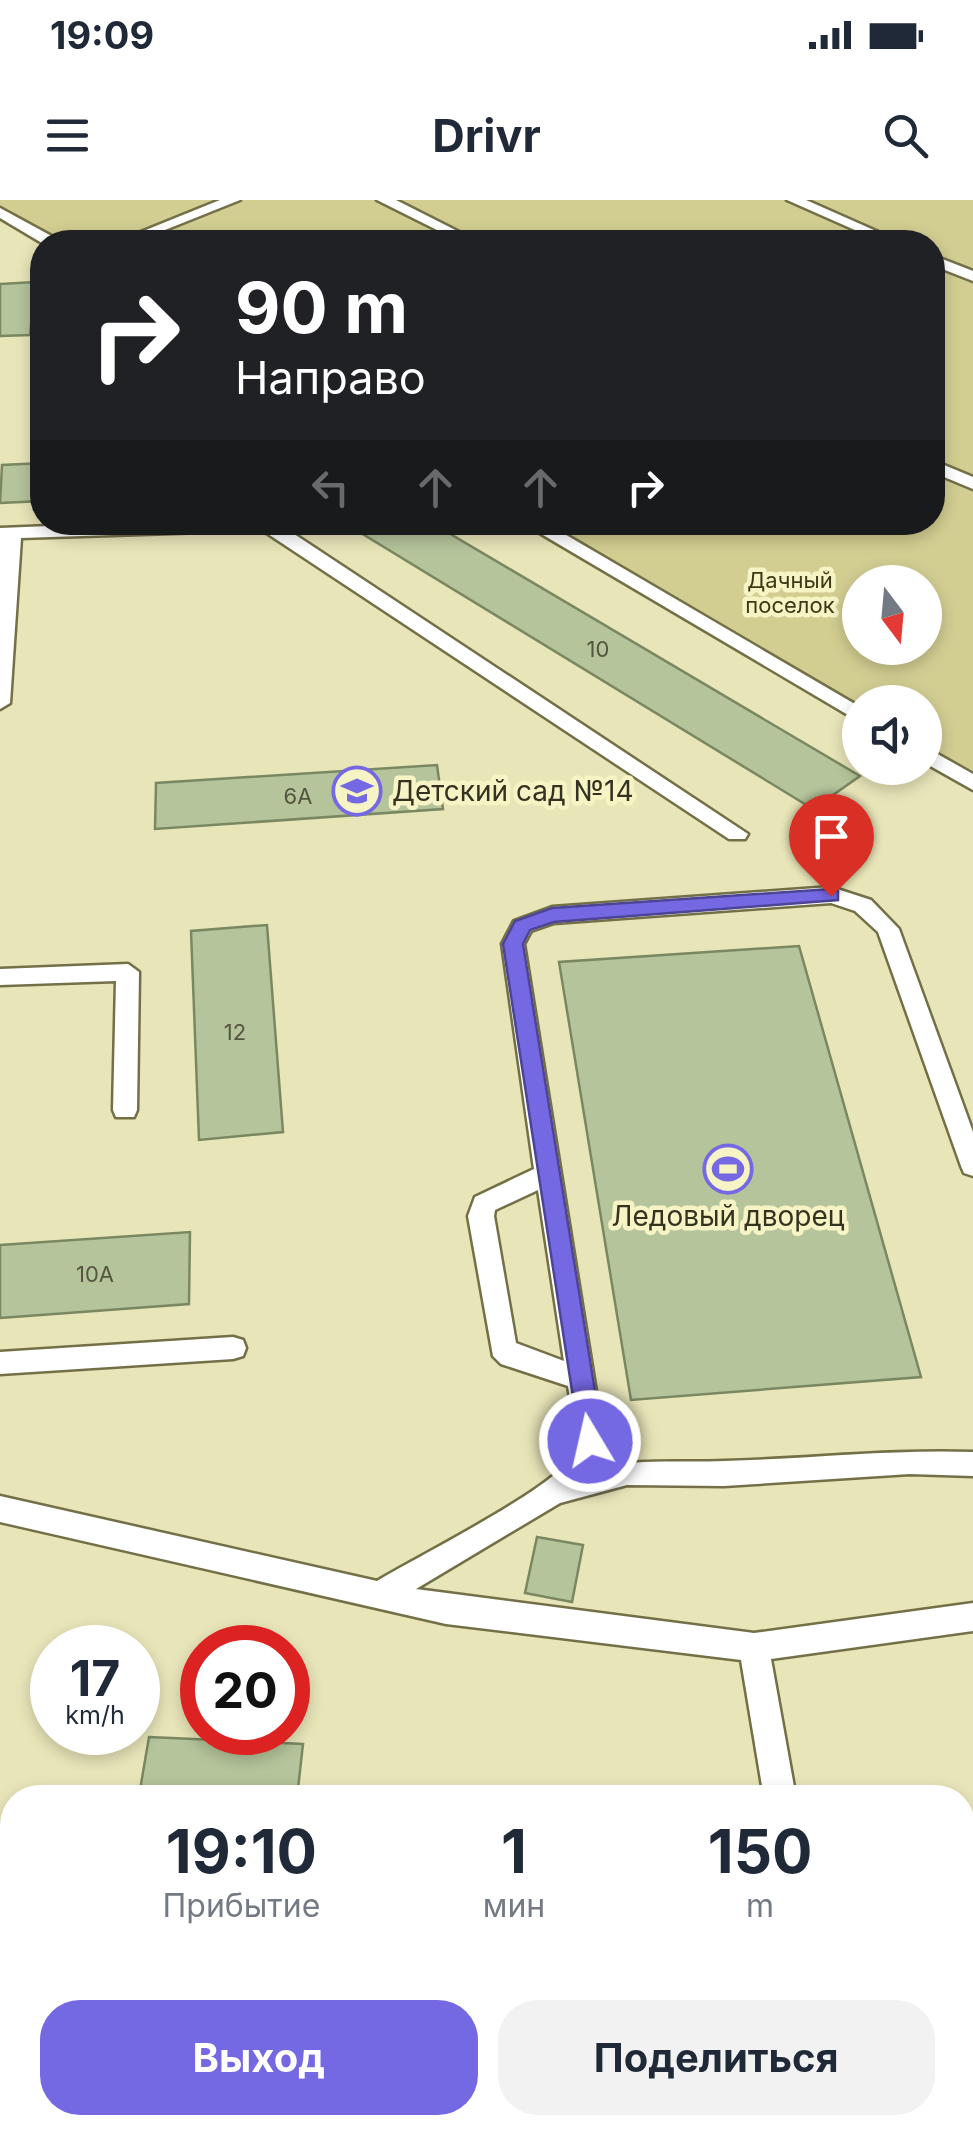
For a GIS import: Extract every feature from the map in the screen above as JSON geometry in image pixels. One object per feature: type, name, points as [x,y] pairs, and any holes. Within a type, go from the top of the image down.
[{"type":"lane","points":[[154,230],[233,200]]},
{"type":"lane","points":[[384,200],[447,230]]},
{"type":"lane","points":[[794,200],[865,230]]},
{"type":"lane","points":[[0,212],[31,230]]},
{"type":"lane","points":[[945,264],[973,276]]},
{"type":"lane","points":[[945,471],[973,484]]},
{"type":"lane","points":[[0,703],[6,533]]},
{"type":"lane","points":[[283,535],[738,834]]},
{"type":"lane","points":[[552,535],[842,705]]},
{"type":"lane","points":[[942,764],[973,782]]},
{"type":"lane","points":[[380,1595],[552,1492],[579,1469],[590,1441],[514,962],[513,944],[522,926],[552,915],[831,896],[864,905],[888,930],[973,1166]]},
{"type":"lane","points":[[0,977],[128,972],[125,1110]]},
{"type":"lane","points":[[548,1174],[484,1204],[481,1216],[502,1348],[511,1356],[580,1378]]},
{"type":"lane","points":[[0,1363],[232,1348]]},
{"type":"lane","points":[[552,1492],[626,1474],[724,1474],[910,1462],[973,1464]]},
{"type":"lane","points":[[0,1509],[446,1610],[754,1647],[973,1617]]},
{"type":"lane","points":[[754,1647],[777,1785]]},
{"type":"green space","name":"Дачный поселок","points":[[0,200],[973,200],[973,783],[942,764],[942,685],[842,685],[842,705],[551,535],[945,535],[945,230],[31,230],[0,212]]},
{"type":"building","points":[[30,282],[30,335],[0,336],[0,284]]},
{"type":"building","points":[[30,464],[30,502],[0,503],[2,465]]},
{"type":"building","points":[[364,535],[452,535],[842,765],[842,785],[847,785],[813,809]]},
{"type":"building","points":[[437,765],[443,809],[155,829],[156,783]]},
{"type":"building","points":[[267,925],[283,1132],[199,1140],[191,931]]},
{"type":"building","name":"Ледовый дворец","points":[[799,946],[921,1377],[631,1400],[559,962]]},
{"type":"building","points":[[190,1232],[189,1304],[0,1318],[0,1245]]},
{"type":"building","points":[[537,1537],[583,1545],[572,1602],[525,1593]]},
{"type":"building","points":[[160,1738],[180,1738],[180,1755],[302,1755],[298,1785],[141,1785],[146,1755],[160,1755]]},
{"type":"place","name":"Детский сад №14","points":[[357,791]]},
{"type":"place","name":"Ледовый дворец","points":[[728,1169]]},
{"type":"route","points":[[590,1441],[513,944],[522,926],[552,915],[831,896]]}]
